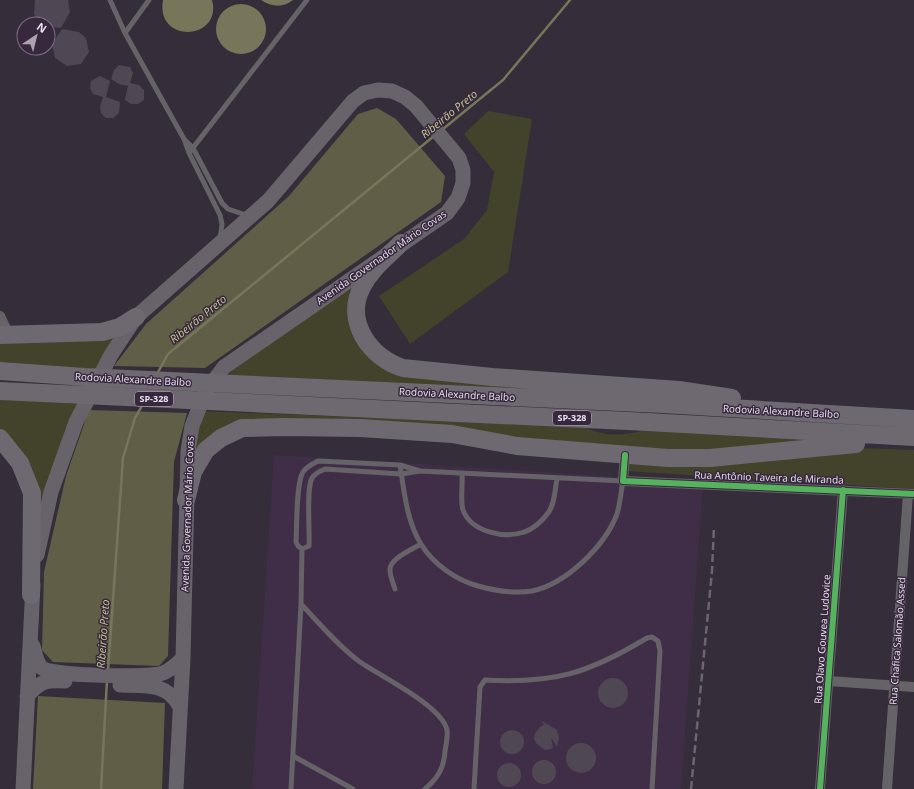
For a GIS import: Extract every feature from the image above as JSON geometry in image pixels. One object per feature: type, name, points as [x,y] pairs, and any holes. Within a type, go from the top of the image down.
[{"type":"highway","points":[[401,243],[371,272],[361,288],[357,306],[358,325],[366,342],[378,356],[394,366],[492,377],[679,390],[844,415]]},
{"type":"highway","points":[[4,335],[102,332],[120,327],[136,317]]},
{"type":"highway","name":"Rodovia Alexandre Balbo","points":[[0,371],[85,377],[914,419]]},
{"type":"highway","name":"Rodovia Alexandre Balbo","points":[[0,391],[78,396],[648,422],[914,437]]},
{"type":"highway","points":[[186,500],[193,472],[206,450],[222,438],[242,428],[360,428],[452,434],[517,446],[695,459],[830,445],[914,442]]},
{"type":"highway","points":[[0,438],[20,463],[32,493],[31,595]]},
{"type":"main road","name":"Avenida Governador Mário Covas","points":[[23,789],[31,595],[40,536],[66,447],[76,422],[108,362],[136,317],[268,201],[353,101],[364,94],[378,90],[392,91],[405,97],[416,106],[459,158],[463,170],[464,183],[458,198],[447,213],[401,243],[224,367],[206,391],[192,426],[188,451],[183,658],[176,789]]},
{"type":"main road","points":[[30,635],[38,664],[49,672],[86,678],[127,680],[156,687],[165,690],[176,699],[180,707]]},
{"type":"main road","points":[[127,680],[163,673],[174,667],[183,658]]},
{"type":"main road","points":[[27,696],[38,684],[45,681],[86,678]]},
{"type":"street","points":[[0,316],[4,335]]},
{"type":"street","points":[[623,481],[624,455]]},
{"type":"street","name":"Rua Antônio Taveira de Miranda","points":[[623,481],[911,494]]},
{"type":"street","name":"Rua Olavo Gouvea Ludovice","points":[[820,789],[843,490]]},
{"type":"street","name":"Rua Chafica Salomão Assed","points":[[887,789],[894,686],[911,494]]},
{"type":"street","points":[[829,681],[914,688]]},
{"type":"lane","points":[[110,0],[125,32],[184,139],[189,154],[220,215],[222,224],[219,244]]},
{"type":"lane","points":[[125,32],[149,0]]},
{"type":"lane","points":[[189,154],[307,0]]},
{"type":"lane","points":[[184,139],[193,148],[222,203],[228,209],[251,216]]},
{"type":"lane","points":[[291,789],[301,604],[302,549],[296,542],[300,482],[303,472],[309,465],[318,461],[400,465],[420,471]]},
{"type":"lane","points":[[302,549],[309,546],[309,488],[312,479],[317,472],[324,469],[401,474],[420,471],[623,481],[617,514],[600,542],[583,563],[561,579],[532,591],[500,592],[467,583],[441,567],[421,544],[411,519],[401,474],[400,465]]},
{"type":"lane","points":[[462,473],[463,509],[467,515],[483,529],[506,534],[526,532],[542,520],[553,503],[557,478]]},
{"type":"lane","points":[[395,589],[390,565],[395,560],[421,544]]},
{"type":"lane","points":[[301,604],[337,642],[358,661],[430,707],[441,719],[447,730],[444,764],[436,780],[425,789]]},
{"type":"lane","points":[[474,789],[480,687],[482,682],[485,680],[529,681],[562,677],[595,667],[647,638],[652,637],[658,641],[660,651],[652,789]]},
{"type":"lane","points":[[293,756],[353,789]]},
{"type":"shaded area","points":[[163,0],[212,0],[213,14],[208,23],[199,30],[189,32],[178,30],[169,24],[163,14]]},
{"type":"shaded area","points":[[261,0],[293,0],[289,3],[277,6]]},
{"type":"shaded area","points":[[236,4],[246,4],[259,11],[266,24],[266,34],[259,47],[246,54],[236,54],[227,50],[220,43],[216,34],[216,24],[220,15],[227,8]]},
{"type":"shaded area","points":[[377,108],[396,119],[445,176],[441,202],[205,368],[114,366],[146,324],[289,196],[358,114]]},
{"type":"shaded area","points":[[488,111],[532,119],[508,272],[410,344],[379,296],[464,239],[487,210],[494,172],[464,134]]},
{"type":"shaded area","points":[[354,285],[369,357],[690,396],[229,375],[233,369]]},
{"type":"shaded area","points":[[114,338],[96,369],[0,362],[0,340]]},
{"type":"shaded area","points":[[0,399],[78,404],[56,456],[38,521],[0,433]]},
{"type":"shaded area","points":[[89,410],[187,413],[174,462],[168,656],[159,666],[53,662],[42,650],[44,572],[66,476]]},
{"type":"shaded area","points":[[202,411],[580,426],[605,434],[627,434],[645,430],[807,439],[807,442],[709,452],[251,422],[192,457]]},
{"type":"shaded area","points":[[859,448],[914,450],[914,489],[626,471],[627,465],[630,464]]},
{"type":"shaded area","points":[[274,455],[703,482],[681,789],[252,789]]},
{"type":"shaded area","points":[[38,696],[165,703],[162,789],[33,789]]},
{"type":"building","points":[[35,0],[68,0],[70,12],[61,28],[56,28],[56,16],[35,16],[34,14]]},
{"type":"building","points":[[62,29],[79,32],[86,38],[89,52],[81,64],[67,66],[55,58],[56,38]]},
{"type":"building","points":[[119,65],[130,67],[133,73],[130,83],[139,85],[144,90],[144,100],[138,104],[131,104],[125,100],[128,86],[119,84],[111,79],[114,70]]},
{"type":"building","points":[[100,76],[110,81],[106,97],[120,102],[119,113],[113,118],[106,118],[101,113],[100,106],[103,97],[93,94],[90,88],[91,81]]},
{"type":"building","points":[[613,678],[619,679],[627,687],[627,699],[619,707],[613,708],[607,707],[599,699],[598,693],[599,687],[607,679]]},
{"type":"building","points":[[542,721],[557,730],[559,738],[557,747],[551,737],[553,748],[545,750],[537,744],[534,739],[535,733],[544,725]]},
{"type":"building","points":[[512,730],[521,733],[524,742],[521,751],[512,754],[503,751],[500,742],[503,733]]},
{"type":"building","points":[[581,743],[587,744],[595,752],[595,764],[587,772],[581,773],[575,772],[567,764],[566,758],[567,752],[575,744]]},
{"type":"building","points":[[544,760],[553,763],[556,772],[553,781],[544,784],[535,781],[532,772],[535,763]]},
{"type":"building","points":[[509,763],[518,766],[521,775],[518,784],[509,787],[500,784],[497,775],[500,766]]},
{"type":"waterway","name":"Ribeirão Preto","points":[[443,129],[503,80],[570,0]]},
{"type":"waterway","name":"Ribeirão Preto","points":[[157,374],[168,354],[434,136]]},
{"type":"waterway","name":"Ribeirão Preto","points":[[108,671],[123,458],[135,418],[143,404]]},
{"type":"waterway","name":"Ribeirão Preto","points":[[101,789],[107,680]]},
{"type":"railway","points":[[691,789],[712,571],[714,526]]},
{"type":"cycle path","points":[[625,455],[623,481],[914,494]]},
{"type":"cycle path","points":[[820,789],[843,490]]}]
